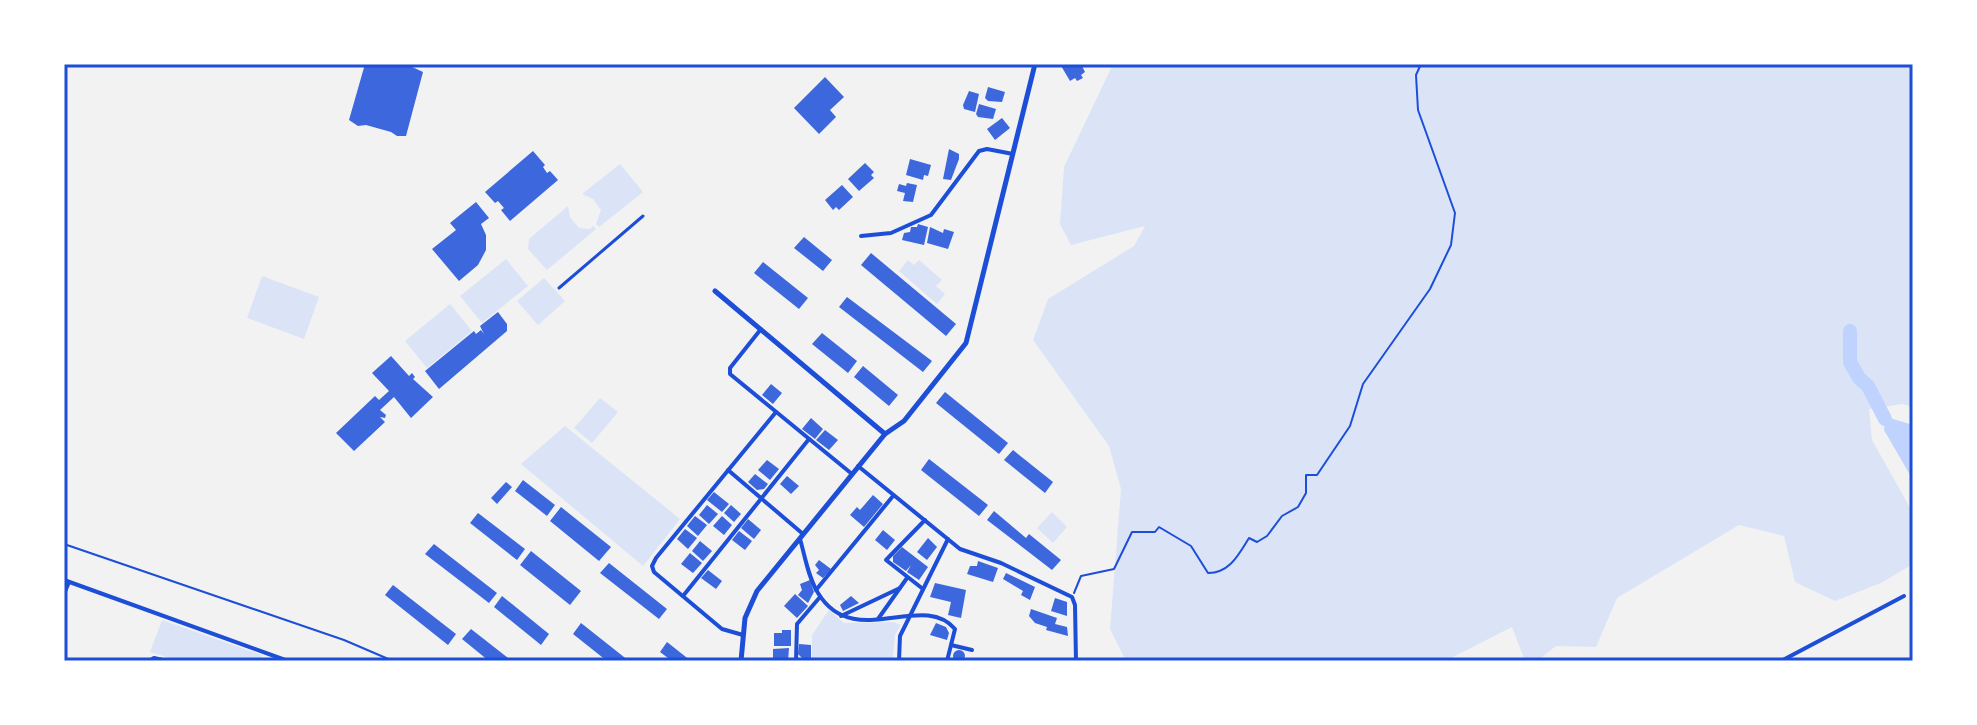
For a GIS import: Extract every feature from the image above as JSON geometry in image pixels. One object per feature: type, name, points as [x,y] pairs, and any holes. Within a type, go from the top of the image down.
[{"type":"street","points":[[741,661],[751,601],[858,466],[885,434],[904,421],[966,343],[1035,64]]},
{"type":"street","points":[[861,236],[891,233],[931,215],[979,151],[987,149],[1014,154]]},
{"type":"street","points":[[559,288],[643,216]]},
{"type":"street","points":[[715,291],[885,434]]},
{"type":"street","points":[[761,329],[730,372],[852,474]]},
{"type":"street","points":[[743,635],[722,629],[654,572],[652,566],[776,412]]},
{"type":"street","points":[[683,596],[809,439]]},
{"type":"street","points":[[858,466],[962,550],[1001,563],[1072,597],[1075,605],[1076,661]]},
{"type":"street","points":[[728,470],[801,536],[816,590],[841,616],[852,620],[929,616],[953,626],[947,661]]},
{"type":"street","points":[[816,590],[894,495]]},
{"type":"street","points":[[923,589],[887,563],[887,559],[925,520]]},
{"type":"street","points":[[899,661],[900,636],[948,539]]},
{"type":"street","points":[[878,619],[908,578]]},
{"type":"street","points":[[64,594],[66,581],[285,660]]},
{"type":"street","points":[[841,616],[900,588]]},
{"type":"street","points":[[1781,661],[1904,596]]},
{"type":"street","points":[[796,661],[797,624],[820,597]]},
{"type":"street","points":[[951,645],[972,650]]},
{"type":"street","points":[[149,661],[154,658],[167,661]]},
{"type":"street","points":[[268,661],[285,660]]},
{"type":"path","points":[[1072,597],[1081,576],[1114,569],[1132,532],[1155,532],[1159,527],[1191,546],[1208,573],[1214,574],[1232,564],[1249,538],[1257,542],[1267,536],[1282,516],[1298,507],[1306,493],[1306,475],[1317,475],[1350,426],[1363,384],[1430,289],[1451,245],[1455,213],[1418,110],[1416,75],[1421,64]]},
{"type":"path","points":[[64,544],[344,640],[393,661]]},
{"type":"shaded area","points":[[1113,64],[1913,64],[1913,407],[1902,404],[1869,409],[1872,440],[1913,513],[1913,564],[1881,583],[1835,601],[1795,582],[1784,536],[1739,525],[1617,598],[1596,647],[1556,646],[1537,661],[1525,661],[1512,627],[1445,661],[1126,661],[1110,629],[1121,489],[1109,446],[1033,340],[1048,299],[1134,246],[1145,226],[1071,245],[1060,224],[1064,167]]},
{"type":"shaded area","points":[[620,164],[643,192],[599,227],[596,224],[601,210],[593,199],[582,194]]},
{"type":"shaded area","points":[[568,206],[570,217],[579,228],[590,229],[593,226],[596,229],[547,270],[528,249],[529,239]]},
{"type":"shaded area","points":[[506,259],[528,286],[482,323],[460,296]]},
{"type":"shaded area","points":[[908,260],[914,265],[919,260],[942,280],[936,286],[945,294],[937,304],[899,271]]},
{"type":"shaded area","points":[[262,276],[319,297],[304,339],[247,318]]},
{"type":"shaded area","points":[[544,278],[565,301],[538,325],[517,301]]},
{"type":"shaded area","points":[[450,304],[472,331],[427,368],[405,341]]},
{"type":"shaded area","points":[[600,398],[618,412],[592,443],[574,428]]},
{"type":"shaded area","points":[[565,426],[680,519],[643,566],[521,464]]},
{"type":"shaded area","points":[[1052,512],[1067,527],[1053,543],[1037,528]]},
{"type":"shaded area","points":[[829,610],[844,623],[893,622],[901,625],[895,635],[893,657],[889,660],[812,661],[812,635]]},
{"type":"shaded area","points":[[162,620],[262,655],[261,659],[173,659],[150,652]]},
{"type":"water","points":[[1885,419],[1913,425],[1913,480],[1884,430]]},
{"type":"building","points":[[365,64],[408,65],[423,72],[406,136],[366,125],[358,126],[349,120]]},
{"type":"building","points":[[1060,64],[1081,64],[1085,72],[1081,75],[1083,78],[1070,81]]},
{"type":"building","points":[[825,77],[844,97],[830,110],[836,117],[819,134],[794,108]]},
{"type":"building","points":[[988,87],[1005,92],[1002,102],[985,98]]},
{"type":"building","points":[[969,91],[979,94],[975,112],[964,109]]},
{"type":"building","points":[[979,104],[996,109],[993,119],[978,117]]},
{"type":"building","points":[[1002,118],[1010,128],[995,140],[987,129]]},
{"type":"building","points":[[949,149],[959,154],[951,180],[943,179]]},
{"type":"building","points":[[533,151],[545,165],[543,167],[547,173],[550,171],[558,180],[510,221],[498,201],[495,203],[485,192]]},
{"type":"building","points":[[910,159],[931,165],[928,176],[924,175],[923,180],[906,175]]},
{"type":"building","points":[[865,163],[874,172],[871,175],[874,178],[859,191],[848,179]]},
{"type":"building","points":[[907,183],[917,185],[913,202],[903,201],[905,193],[897,191],[899,184],[906,186]]},
{"type":"building","points":[[842,185],[853,197],[839,210],[836,207],[833,210],[825,200]]},
{"type":"building","points":[[476,202],[489,218],[481,224],[486,235],[486,250],[478,265],[459,281],[432,249],[456,230],[450,223]]},
{"type":"building","points":[[918,224],[928,227],[924,245],[902,240],[904,233],[910,232],[911,227]]},
{"type":"building","points":[[930,227],[943,233],[944,229],[954,232],[948,249],[927,243]]},
{"type":"building","points":[[804,237],[832,260],[823,271],[794,248]]},
{"type":"building","points":[[871,253],[956,324],[946,336],[861,265]]},
{"type":"building","points":[[763,262],[808,298],[799,309],[754,273]]},
{"type":"building","points":[[847,297],[932,361],[923,372],[839,307]]},
{"type":"building","points":[[498,312],[507,324],[507,331],[439,389],[425,371],[474,331],[476,334],[481,330],[484,334],[480,326]]},
{"type":"building","points":[[822,333],[857,361],[848,373],[812,344]]},
{"type":"building","points":[[391,356],[409,376],[412,373],[413,379],[433,397],[411,418],[394,397],[380,410],[386,415],[385,418],[380,417],[385,422],[354,451],[336,433],[375,396],[379,400],[389,391],[372,373]]},
{"type":"building","points":[[863,366],[898,395],[889,406],[854,377]]},
{"type":"building","points":[[771,384],[782,393],[773,404],[762,395]]},
{"type":"building","points":[[945,392],[1008,443],[999,454],[936,403]]},
{"type":"building","points":[[811,418],[823,429],[815,439],[802,429]]},
{"type":"building","points":[[825,430],[838,440],[829,450],[816,440]]},
{"type":"building","points":[[1013,450],[1053,482],[1045,493],[1004,460]]},
{"type":"building","points":[[929,459],[988,505],[979,516],[921,470]]},
{"type":"building","points":[[767,460],[779,469],[770,480],[758,470]]},
{"type":"building","points":[[755,474],[768,484],[764,489],[757,490],[748,482]]},
{"type":"building","points":[[787,476],[799,486],[791,494],[780,484]]},
{"type":"building","points":[[523,480],[555,505],[547,516],[515,491]]},
{"type":"building","points":[[506,482],[512,487],[497,504],[491,498]]},
{"type":"building","points":[[714,492],[729,504],[722,512],[707,500]]},
{"type":"building","points":[[873,495],[883,504],[864,527],[850,515],[857,507],[860,510]]},
{"type":"building","points":[[707,505],[718,514],[709,524],[699,515]]},
{"type":"building","points":[[731,505],[741,514],[734,522],[724,513]]},
{"type":"building","points":[[561,507],[611,547],[599,561],[550,521]]},
{"type":"building","points":[[994,511],[1026,538],[1029,534],[1061,560],[1052,570],[987,520]]},
{"type":"building","points":[[478,513],[525,549],[517,560],[470,523]]},
{"type":"building","points":[[695,516],[707,525],[698,536],[687,526]]},
{"type":"building","points":[[722,516],[732,525],[724,535],[713,526]]},
{"type":"building","points":[[748,519],[761,530],[754,539],[741,528]]},
{"type":"building","points":[[685,529],[697,538],[688,549],[677,539]]},
{"type":"building","points":[[883,530],[895,540],[887,550],[875,540]]},
{"type":"building","points":[[739,531],[752,541],[745,550],[732,540]]},
{"type":"building","points":[[928,538],[937,547],[927,560],[917,552]]},
{"type":"building","points":[[700,541],[712,551],[703,561],[692,551]]},
{"type":"building","points":[[434,544],[497,593],[489,603],[425,554]]},
{"type":"building","points":[[902,547],[928,567],[919,580],[907,572],[911,565],[906,571],[893,562],[893,556]]},
{"type":"building","points":[[531,551],[581,591],[570,605],[520,565]]},
{"type":"building","points":[[690,553],[702,563],[693,573],[681,564]]},
{"type":"building","points":[[819,560],[831,569],[823,578],[816,573],[819,570],[815,565]]},
{"type":"building","points":[[978,561],[998,568],[993,582],[967,574],[970,566],[977,566]]},
{"type":"building","points":[[609,563],[667,609],[659,619],[600,573]]},
{"type":"building","points":[[708,570],[722,581],[716,589],[701,578]]},
{"type":"building","points":[[1006,573],[1035,587],[1030,600],[1021,595],[1023,591],[1003,579]]},
{"type":"building","points":[[810,580],[814,592],[808,603],[798,595],[802,590],[800,584]]},
{"type":"building","points":[[935,583],[966,590],[961,618],[948,615],[951,602],[930,597]]},
{"type":"building","points":[[393,585],[456,634],[448,645],[385,595]]},
{"type":"building","points":[[795,594],[808,606],[797,618],[784,606]]},
{"type":"building","points":[[502,596],[549,634],[541,645],[494,607]]},
{"type":"building","points":[[851,596],[859,603],[843,611],[840,605]]},
{"type":"building","points":[[1055,598],[1067,602],[1067,616],[1051,611]]},
{"type":"building","points":[[1031,609],[1057,618],[1055,624],[1067,627],[1068,636],[1046,630],[1047,627],[1035,623],[1029,616]]},
{"type":"building","points":[[581,623],[629,661],[607,661],[573,634]]},
{"type":"building","points":[[936,623],[946,627],[949,633],[947,640],[930,635]]},
{"type":"building","points":[[471,629],[512,661],[489,661],[462,639]]},
{"type":"building","points":[[782,630],[791,630],[791,646],[774,646],[774,633],[782,633]]},
{"type":"building","points":[[667,642],[691,661],[672,661],[660,652]]},
{"type":"building","points":[[799,644],[811,645],[811,659],[798,654]]},
{"type":"building","points":[[789,648],[788,661],[773,661],[773,649]]},
{"type":"building","points":[[959,650],[965,656],[959,662],[953,656]]},
{"type":"waterway","points":[[1850,331],[1850,362],[1868,386],[1885,419]]}]
